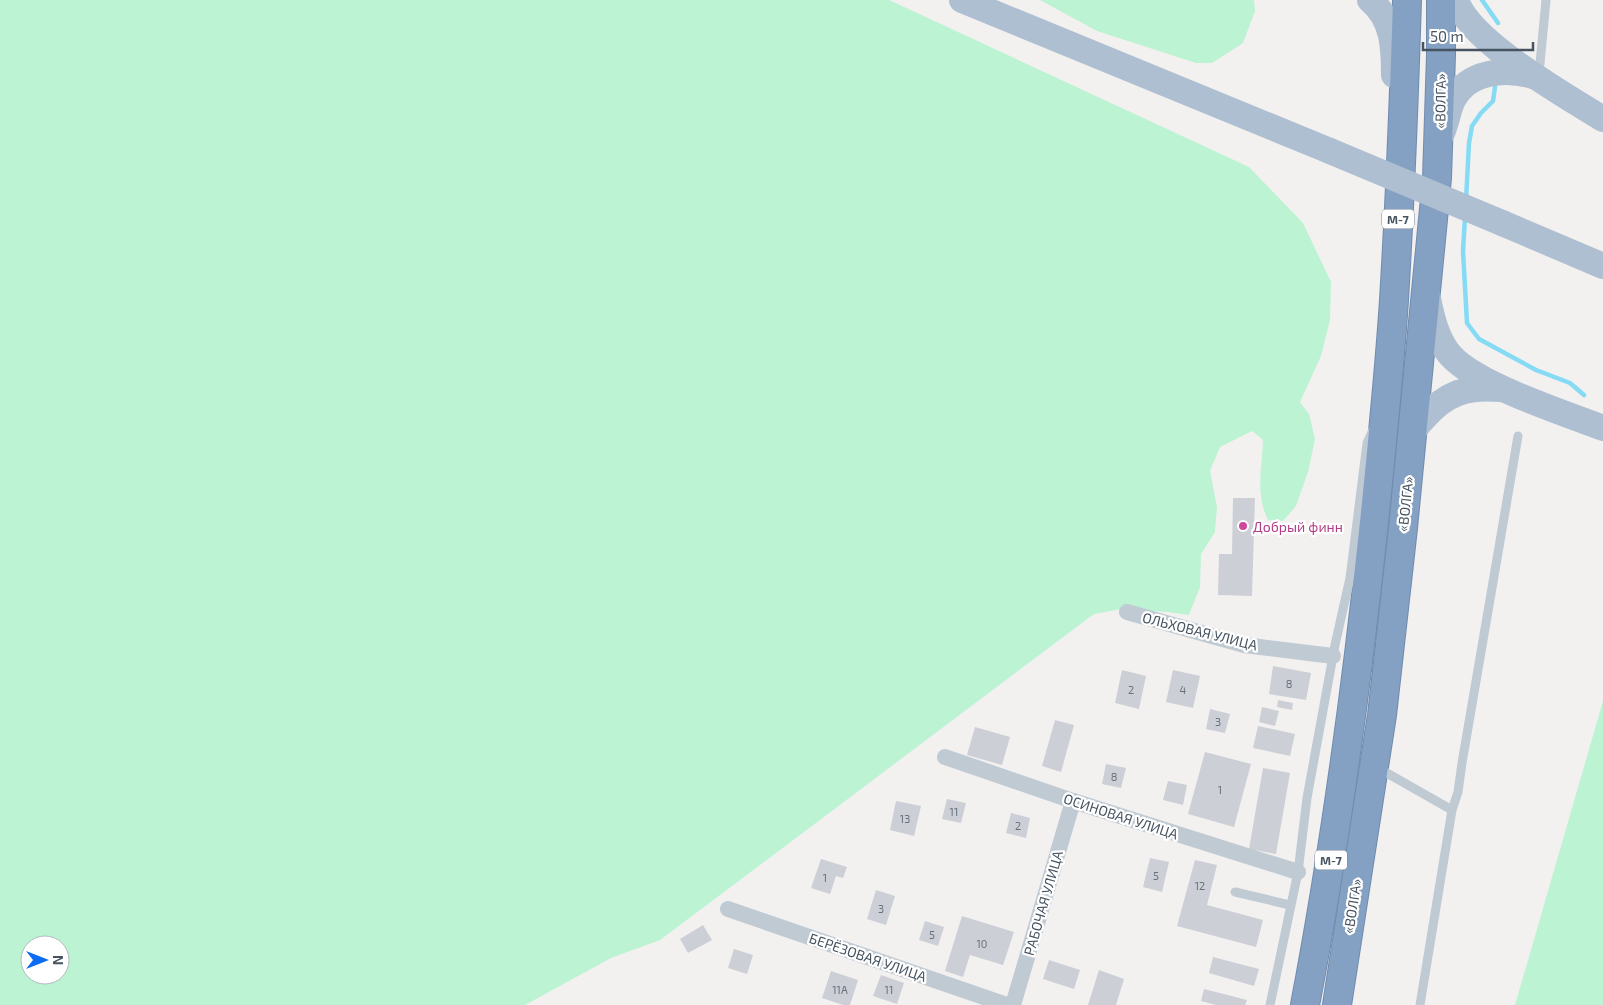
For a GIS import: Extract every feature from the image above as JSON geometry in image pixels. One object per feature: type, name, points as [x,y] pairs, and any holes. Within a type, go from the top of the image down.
[{"type":"highway","name":"«ВОЛГА»","points":[[1305,1005],[1328,880],[1354,706],[1386,403],[1394,302],[1403,136],[1407,0]]},
{"type":"highway","name":"«ВОЛГА»","points":[[1337,1005],[1383,706],[1403,528],[1443,128],[1441,0]]},
{"type":"main road","points":[[1370,0],[1376,5],[1388,24],[1394,45],[1395,105],[1403,136]]},
{"type":"main road","points":[[1443,128],[1451,0]]},
{"type":"main road","points":[[1456,0],[1467,21],[1479,33],[1538,78],[1603,119]]},
{"type":"main road","points":[[970,1],[1603,266]]},
{"type":"main road","points":[[1443,128],[1452,101],[1458,90],[1482,76],[1508,71],[1538,78]]},
{"type":"main road","points":[[1426,291],[1435,327],[1447,351],[1459,364],[1504,390],[1603,428]]},
{"type":"main road","points":[[1412,432],[1441,401],[1456,393],[1474,389],[1504,390]]},
{"type":"street","name":"ОЛЬХОВАЯ УЛИЦА","points":[[1127,612],[1244,645],[1333,656]]},
{"type":"street","name":"ОСИНОВАЯ УЛИЦА","points":[[945,757],[1073,801],[1298,872]]},
{"type":"street","name":"РАБОЧАЯ УЛИЦА","points":[[1013,1005],[1073,801]]},
{"type":"street","name":"БЕРЁЗОВАЯ УЛИЦА","points":[[728,909],[1007,1005]]},
{"type":"lane","points":[[1538,78],[1546,0]]},
{"type":"lane","points":[[1270,1005],[1298,872],[1307,798],[1333,656],[1350,578],[1367,443],[1386,403]]},
{"type":"lane","points":[[1420,1005],[1452,810],[1458,792],[1518,436]]},
{"type":"lane","points":[[1374,766],[1452,810]]},
{"type":"lane","points":[[1235,892],[1290,905]]},
{"type":"green space","points":[[0,0],[889,0],[1249,167],[1303,223],[1331,282],[1330,320],[1321,356],[1300,402],[1309,414],[1315,439],[1308,472],[1296,506],[1283,521],[1268,520],[1264,510],[1260,491],[1263,440],[1252,431],[1220,447],[1210,471],[1217,507],[1215,532],[1201,554],[1200,587],[1189,615],[1122,609],[1094,614],[660,940],[611,958],[525,1005],[0,1005]]},
{"type":"green space","points":[[1040,0],[1254,0],[1255,11],[1243,43],[1212,63],[1196,63],[1097,31]]},
{"type":"green space","points":[[1603,701],[1603,1005],[1515,1005]]},
{"type":"building","name":"Добрый финн","points":[[1233,498],[1255,498],[1252,596],[1218,595],[1219,554],[1232,554]]},
{"type":"building","points":[[1273,666],[1311,673],[1306,700],[1269,694]]},
{"type":"building","points":[[1122,670],[1146,676],[1139,709],[1115,703]]},
{"type":"building","points":[[1173,670],[1200,676],[1193,708],[1166,702]]},
{"type":"building","points":[[1278,700],[1293,703],[1292,710],[1277,707]]},
{"type":"building","points":[[1262,707],[1279,711],[1275,726],[1259,722]]},
{"type":"building","points":[[1210,709],[1230,714],[1225,733],[1206,729]]},
{"type":"building","points":[[1055,720],[1074,725],[1061,772],[1042,766]]},
{"type":"building","points":[[1258,726],[1295,734],[1290,756],[1253,748]]},
{"type":"building","points":[[975,727],[1010,737],[1002,765],[967,755]]},
{"type":"building","points":[[1205,752],[1251,764],[1234,827],[1188,814]]},
{"type":"building","points":[[1106,764],[1126,768],[1121,788],[1102,784]]},
{"type":"building","points":[[1263,768],[1290,773],[1276,854],[1249,849]]},
{"type":"building","points":[[1168,781],[1187,785],[1183,805],[1163,800]]},
{"type":"building","points":[[947,799],[966,803],[961,823],[942,819]]},
{"type":"building","points":[[896,801],[921,806],[914,836],[890,830]]},
{"type":"building","points":[[1011,813],[1030,818],[1026,838],[1006,833]]},
{"type":"building","points":[[1150,858],[1169,862],[1162,892],[1143,887]]},
{"type":"building","points":[[821,859],[847,867],[843,878],[836,876],[830,894],[811,888]]},
{"type":"building","points":[[1195,860],[1217,865],[1207,905],[1263,920],[1256,947],[1177,926]]},
{"type":"building","points":[[876,890],[895,896],[886,925],[867,919]]},
{"type":"building","points":[[962,916],[1014,932],[1003,965],[970,955],[963,977],[945,971]]},
{"type":"building","points":[[925,921],[944,927],[938,946],[919,940]]},
{"type":"building","points":[[703,925],[712,940],[688,953],[680,939]]},
{"type":"building","points":[[734,949],[753,955],[747,974],[728,968]]},
{"type":"building","points":[[1213,957],[1259,969],[1254,986],[1209,973]]},
{"type":"building","points":[[1049,960],[1080,970],[1074,989],[1043,979]]},
{"type":"building","points":[[1099,970],[1124,979],[1116,1005],[1088,1005]]},
{"type":"building","points":[[831,971],[858,980],[850,1005],[843,1005],[822,998]]},
{"type":"building","points":[[881,975],[904,983],[897,1004],[873,996]]},
{"type":"building","points":[[1204,989],[1247,1000],[1245,1005],[1216,1005],[1201,1001]]},
{"type":"waterway","points":[[1482,0],[1498,23]]},
{"type":"waterway","points":[[1466,200],[1469,143],[1472,126],[1493,101],[1495,87]]},
{"type":"waterway","points":[[1465,217],[1463,251],[1467,323],[1479,339],[1536,370],[1570,383],[1584,395]]},
{"type":"place","name":"Добрый финн","points":[[1243,526]]}]
